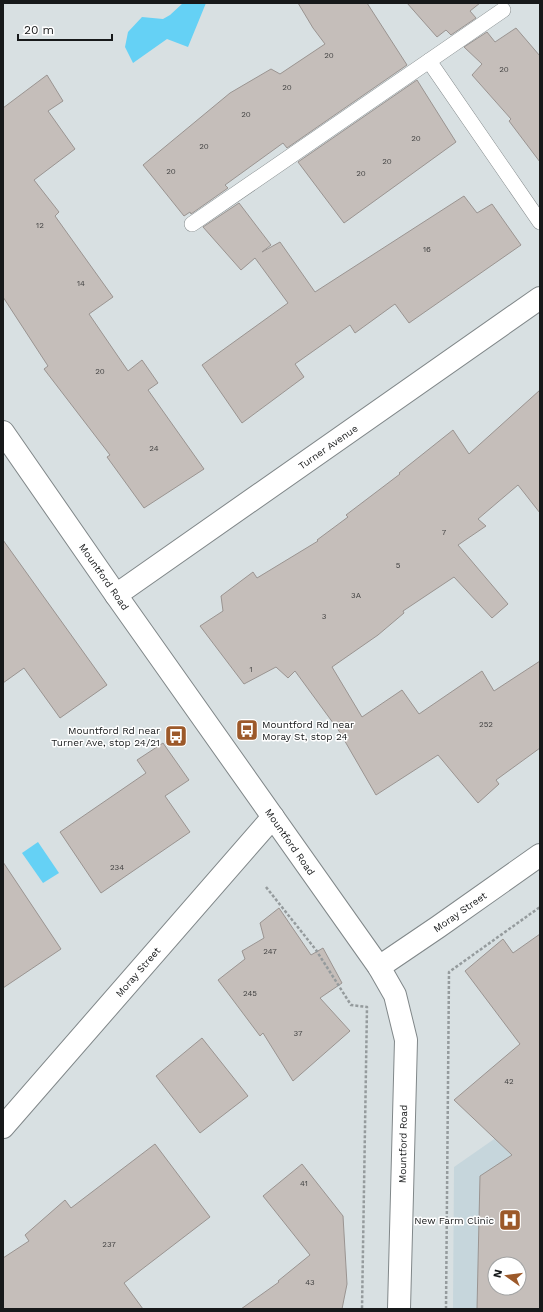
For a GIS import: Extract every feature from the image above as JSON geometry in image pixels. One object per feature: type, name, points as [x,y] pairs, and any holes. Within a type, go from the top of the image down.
[{"type":"street","name":"Turner Avenue","points":[[116,595],[540,298]]},
{"type":"street","name":"Mountford Road","points":[[6,443],[116,595],[273,817],[378,967],[395,995],[406,1040],[399,1309]]},
{"type":"street","name":"Moray Street","points":[[3,1127],[273,817]]},
{"type":"street","name":"Moray Street","points":[[378,967],[438,927],[540,855]]},
{"type":"lane","points":[[192,224],[503,10]]},
{"type":"lane","points":[[429,62],[540,222]]},
{"type":"path","points":[[266,888],[316,950],[351,1005],[367,1007],[362,1309]]},
{"type":"path","points":[[446,1309],[450,972],[540,907]]},
{"type":"shaded area","points":[[540,1107],[540,1309],[453,1309],[454,1167]]},
{"type":"water","points":[[183,3],[206,3],[188,47],[167,39],[133,63],[125,47],[128,32],[142,17],[163,19],[170,15]]},
{"type":"water","points":[[38,842],[59,873],[43,883],[22,853]]},
{"type":"building","points":[[298,3],[367,3],[407,65],[287,148],[283,143],[225,185],[228,188],[191,214],[190,212],[184,216],[143,165],[230,93],[271,69],[280,74],[325,44],[313,28]]},
{"type":"building","points":[[407,3],[480,3],[470,11],[476,18],[451,35],[446,30],[437,37]]},
{"type":"building","points":[[516,28],[540,56],[540,162],[509,121],[511,119],[472,75],[482,64],[464,47],[487,32],[495,42]]},
{"type":"building","points":[[47,75],[63,101],[48,111],[75,149],[34,180],[59,212],[55,216],[113,297],[89,314],[128,371],[142,360],[158,383],[148,390],[204,469],[144,508],[107,457],[110,455],[44,369],[48,366],[3,297],[3,108]]},
{"type":"building","points":[[417,80],[456,142],[344,223],[298,162]]},
{"type":"building","points":[[464,196],[477,213],[492,204],[521,245],[409,323],[395,304],[355,333],[350,325],[295,364],[304,377],[242,423],[202,365],[288,303],[255,258],[241,270],[203,227],[239,203],[271,245],[262,252],[280,242],[315,292]]},
{"type":"building","points":[[540,390],[540,513],[518,485],[478,519],[486,526],[458,545],[508,604],[492,618],[454,577],[403,611],[404,613],[378,635],[332,667],[362,717],[402,690],[419,714],[482,671],[494,691],[540,661],[540,748],[496,780],[499,784],[478,803],[438,755],[376,795],[339,731],[295,671],[288,678],[276,667],[244,684],[200,626],[223,611],[221,596],[253,572],[257,578],[318,541],[317,540],[348,517],[346,515],[400,474],[399,473],[453,430],[469,454]]},
{"type":"building","points":[[3,540],[107,685],[60,718],[24,668],[3,683]]},
{"type":"building","points":[[163,743],[189,780],[165,796],[190,832],[101,893],[60,832],[146,773],[137,760]]},
{"type":"building","points":[[3,862],[61,949],[3,988]]},
{"type":"building","points":[[279,908],[311,955],[323,948],[342,983],[320,998],[350,1031],[293,1081],[263,1033],[260,1036],[218,980],[245,959],[242,951],[264,938],[260,923]]},
{"type":"building","points":[[540,934],[540,1309],[477,1309],[480,1176],[512,1155],[454,1100],[520,1044],[465,971],[503,939],[513,953]]},
{"type":"building","points":[[202,1038],[248,1096],[200,1133],[156,1076]]},
{"type":"building","points":[[155,1144],[210,1217],[124,1283],[143,1309],[3,1309],[3,1258],[29,1241],[25,1235],[65,1200],[71,1208]]},
{"type":"building","points":[[302,1164],[343,1216],[347,1284],[342,1309],[241,1309],[279,1282],[278,1281],[310,1255],[263,1196]]},
{"type":"place","name":"Mountford Rd near Moray St, stop 24","points":[[247,730]]},
{"type":"place","name":"Mountford Rd near Turner Ave, stop 24/21","points":[[176,736]]},
{"type":"place","name":"New Farm Clinic","points":[[510,1220]]}]
